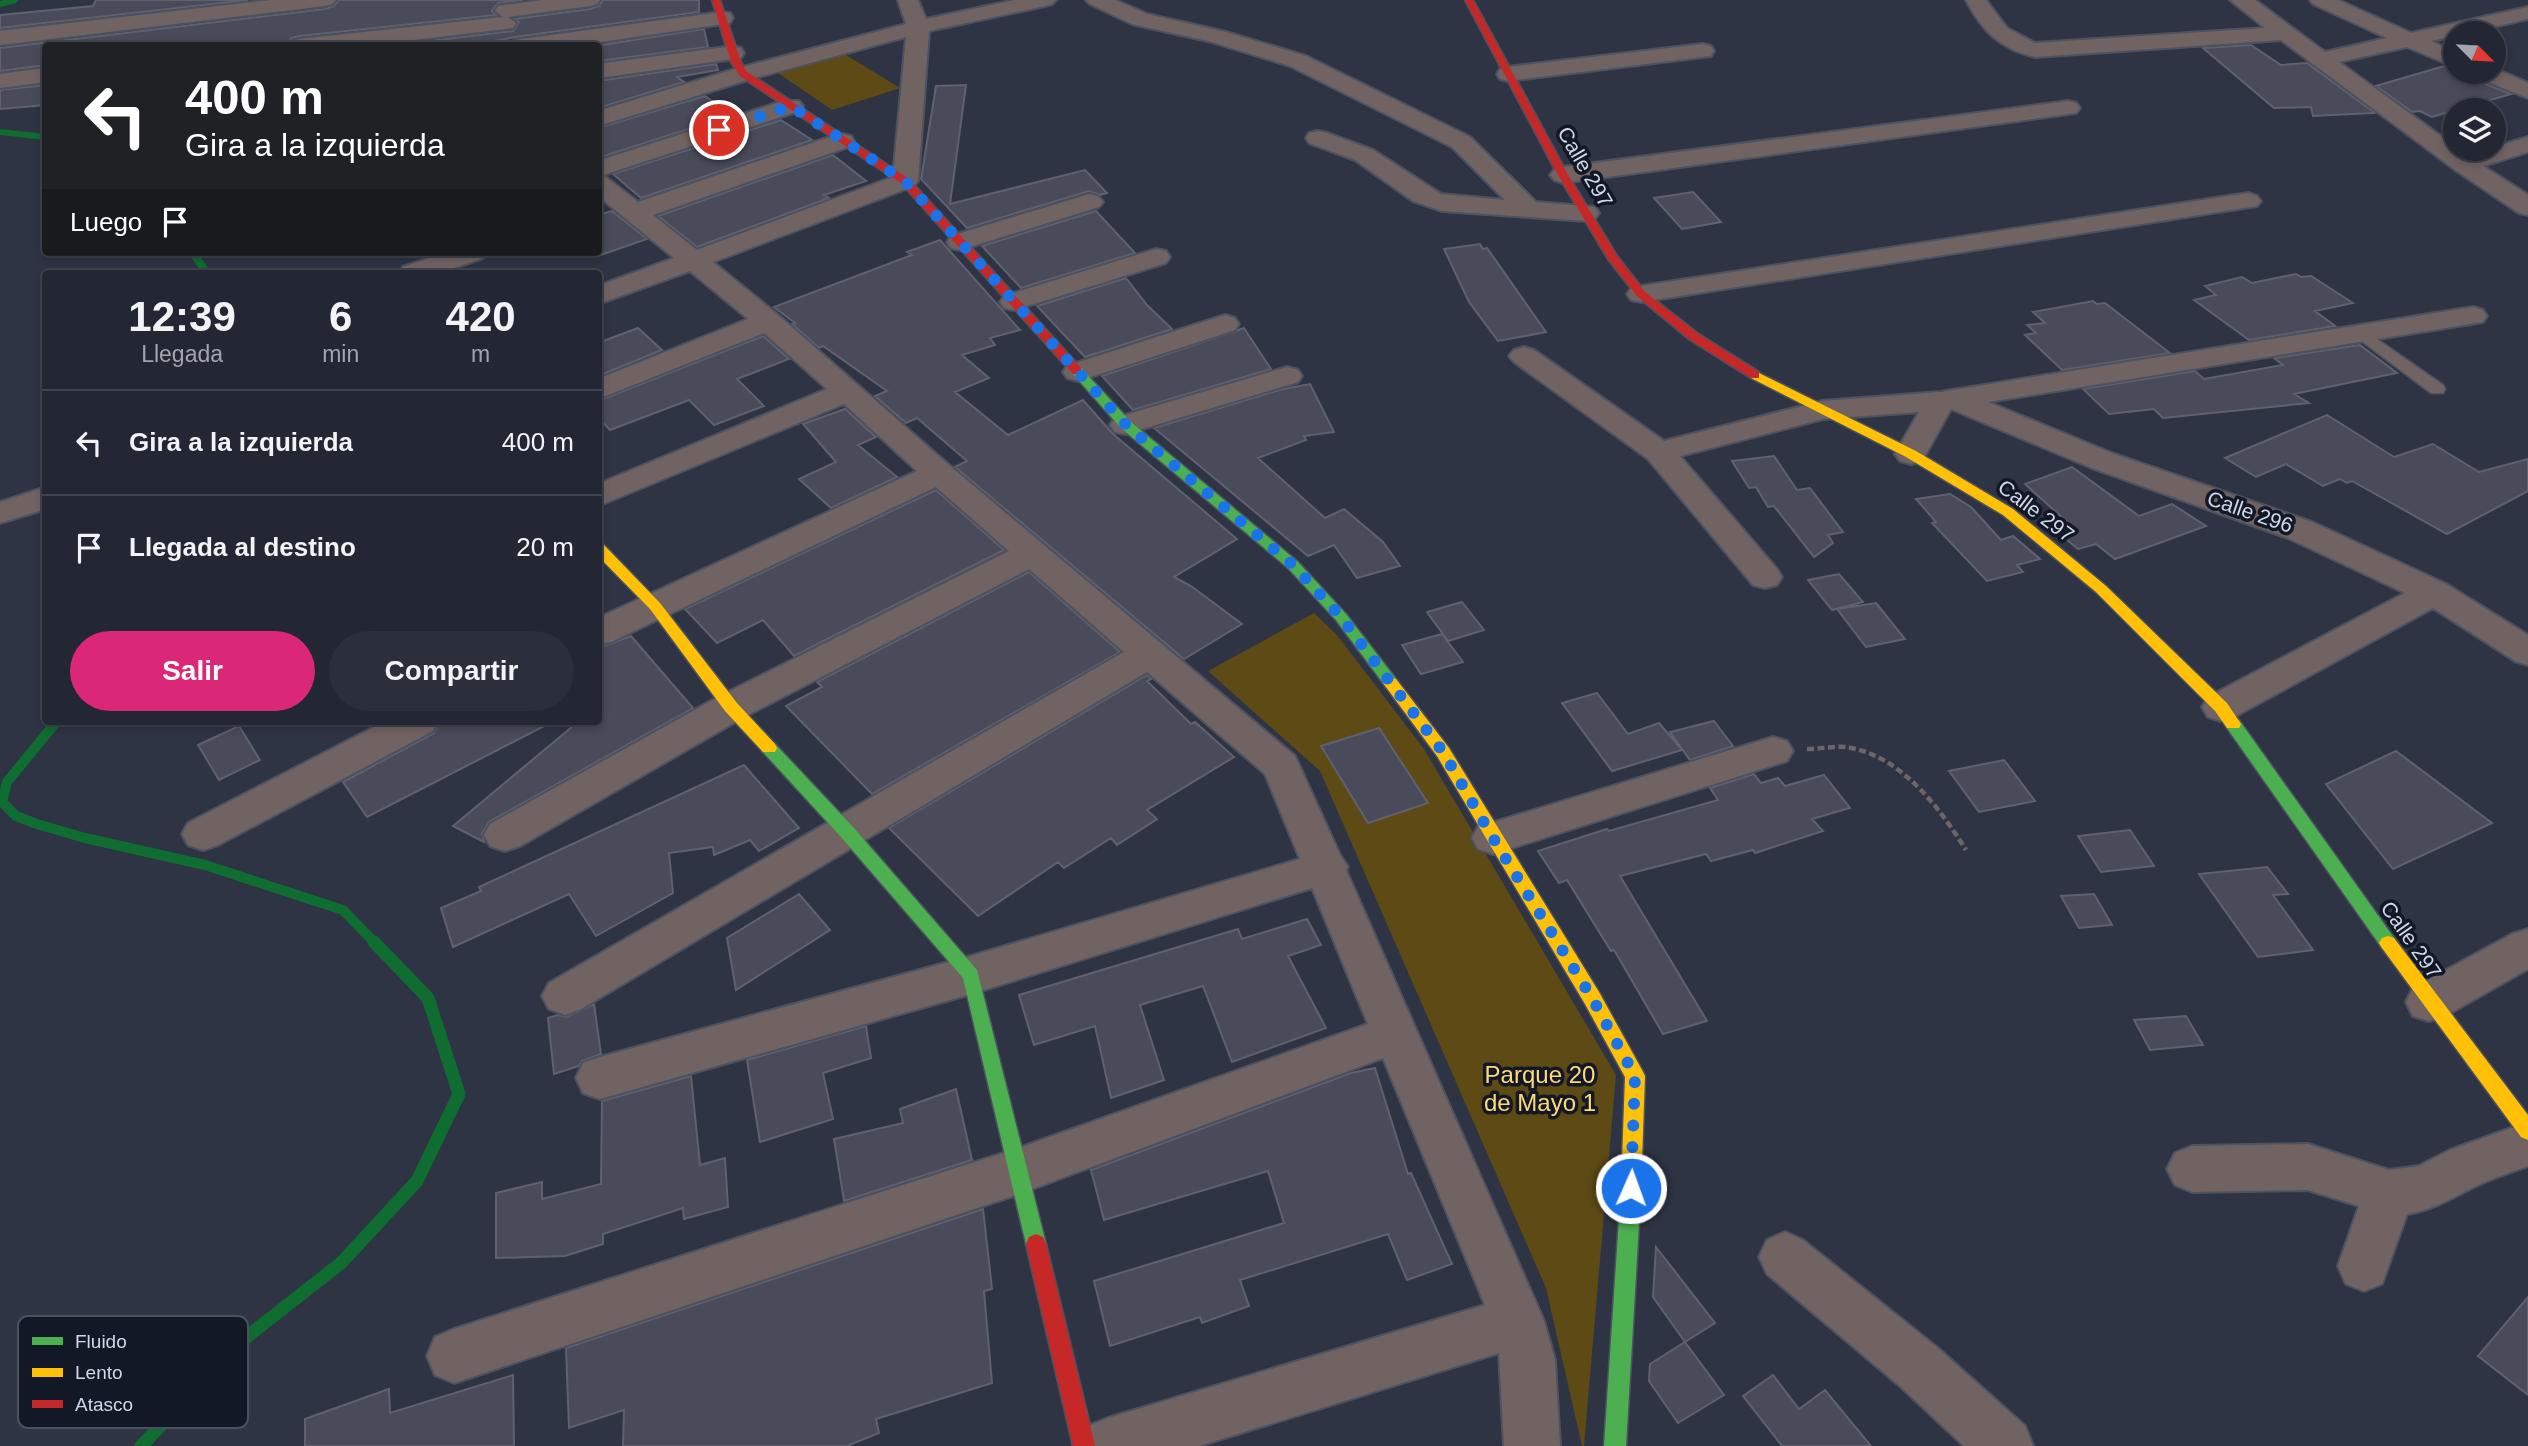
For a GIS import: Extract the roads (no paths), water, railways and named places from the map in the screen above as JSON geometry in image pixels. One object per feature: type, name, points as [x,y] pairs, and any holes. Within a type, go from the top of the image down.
[{"type":"street","points":[[137,42],[163,0]]},
{"type":"street","points":[[0,38],[325,0]]},
{"type":"street","points":[[324,42],[506,11],[590,0]]},
{"type":"street","points":[[905,181],[918,27],[908,0]]},
{"type":"street","points":[[602,71],[738,63],[1045,0]]},
{"type":"street","points":[[1097,0],[1140,19],[1218,37],[1297,61],[1390,106],[1461,142],[1501,178],[1530,210]]},
{"type":"street","name":"Calle 297","points":[[1469,0],[1563,174],[1612,257],[1641,294],[1693,337],[1762,379],[1911,454],[2008,512],[2101,589],[2221,707],[2429,1002],[2528,1131]]},
{"type":"street","points":[[1976,0],[1991,26],[2016,45],[2035,50],[2284,33]]},
{"type":"street","points":[[2241,0],[2463,164],[2528,207]]},
{"type":"street","points":[[2320,0],[2443,55]]},
{"type":"street","points":[[543,42],[719,9],[738,63],[791,106],[905,181],[1126,425],[1293,565],[1341,617],[1443,752],[1592,998],[1635,1076],[1630,1216],[1615,1446]]},
{"type":"street","points":[[506,11],[506,42]]},
{"type":"street","points":[[2323,59],[2528,13]]},
{"type":"street","points":[[1508,74],[1703,51]]},
{"type":"street","points":[[602,117],[738,63]]},
{"type":"street","points":[[0,80],[42,75]]},
{"type":"street","points":[[2506,82],[2528,91]]},
{"type":"street","points":[[602,168],[791,106]]},
{"type":"street","points":[[1563,174],[2068,108]]},
{"type":"street","points":[[1318,138],[1380,164],[1399,181],[1426,198],[1442,202],[1586,213]]},
{"type":"street","points":[[613,201],[842,141]]},
{"type":"street","points":[[2463,164],[2528,144]]},
{"type":"street","points":[[602,294],[905,181]]},
{"type":"street","points":[[613,201],[768,321],[939,473],[1281,766],[1327,867],[1518,1321],[1528,1360],[1532,1446]]},
{"type":"street","points":[[1641,294],[2248,201]]},
{"type":"street","points":[[960,242],[1090,202]]},
{"type":"street","points":[[422,270],[462,256]]},
{"type":"street","points":[[1014,302],[1156,257]]},
{"type":"street","points":[[1911,454],[1949,401],[2473,316]]},
{"type":"street","points":[[602,388],[768,321]]},
{"type":"street","points":[[1078,372],[1225,324]]},
{"type":"street","points":[[1524,356],[1659,452],[1765,577]]},
{"type":"street","points":[[1126,425],[1287,376]]},
{"type":"street","points":[[602,494],[849,391]]},
{"type":"street","name":"Calle 296","points":[[1659,452],[1822,410],[1949,401],[2104,461],[2300,530],[2434,592],[2528,652]]},
{"type":"street","points":[[602,632],[939,473]]},
{"type":"street","points":[[0,513],[42,498]]},
{"type":"street","points":[[602,551],[655,606],[731,707],[847,832],[971,975],[1084,1446]]},
{"type":"street","points":[[505,835],[731,707],[1032,553]]},
{"type":"street","points":[[2221,707],[2434,592]]},
{"type":"street","points":[[565,996],[1150,653]]},
{"type":"street","points":[[203,834],[411,725]]},
{"type":"street","points":[[1493,838],[1773,751]]},
{"type":"street","points":[[600,1078],[971,975],[1327,867]]},
{"type":"street","points":[[2429,1002],[2528,947]]},
{"type":"street","points":[[454,1356],[1020,1171],[1397,1033]]},
{"type":"street","points":[[2192,1169],[2308,1167],[2389,1193],[2419,1189],[2445,1179],[2466,1166],[2528,1144]]},
{"type":"street","points":[[2364,1266],[2389,1193]]},
{"type":"street","points":[[1785,1257],[1920,1368],[2005,1446]]},
{"type":"street","points":[[1108,1446],[1518,1321]]},
{"type":"lane","points":[[2361,333],[2437,389]]},
{"type":"waterway","points":[[0,4],[15,0]]},
{"type":"waterway","points":[[0,132],[42,137]]},
{"type":"waterway","points":[[195,256],[205,270]]},
{"type":"waterway","points":[[54,725],[7,782],[2,802],[16,816],[85,838],[205,865],[343,910],[376,944]]},
{"type":"waterway","points":[[248,1336],[341,1263],[417,1181],[459,1094],[428,998],[374,942]]},
{"type":"waterway","points":[[141,1446],[159,1428]]},
{"type":"park label","name":"Parque 20 de Mayo 1","points":[[1540,1089]]}]
